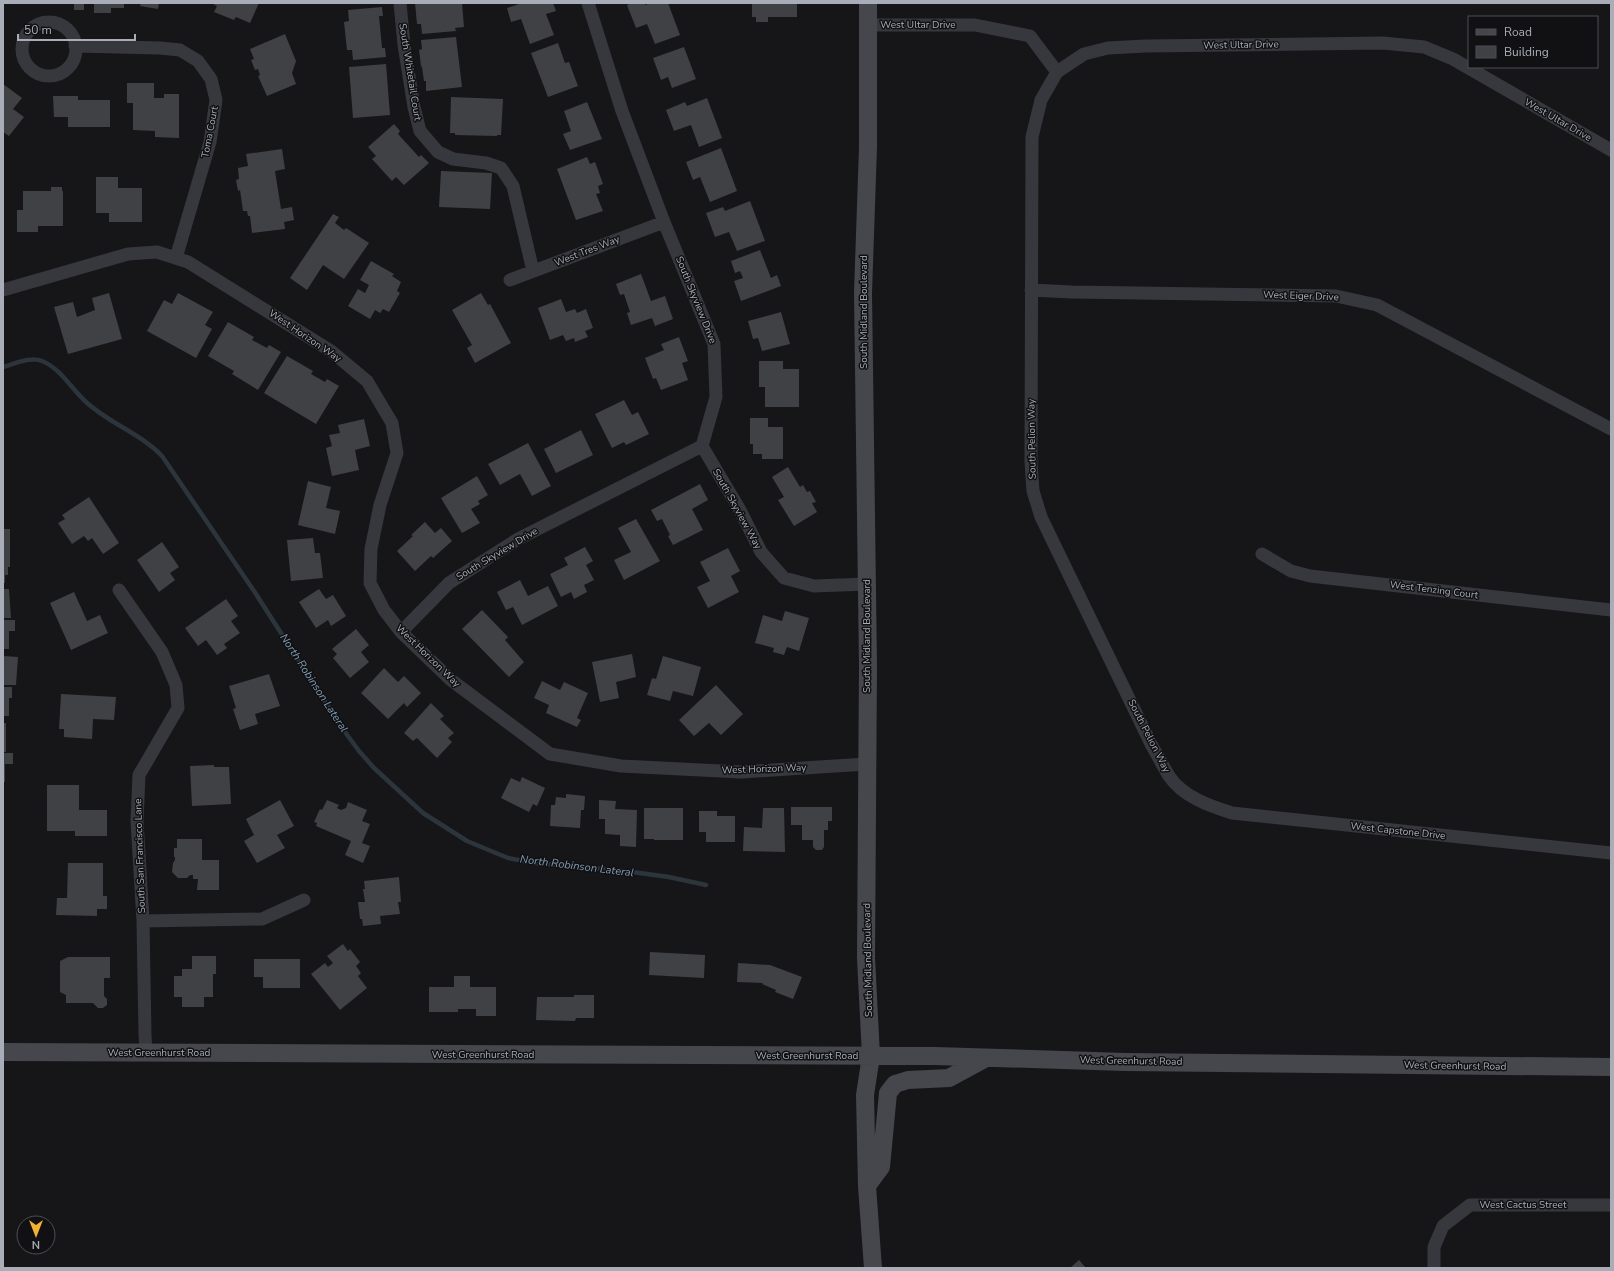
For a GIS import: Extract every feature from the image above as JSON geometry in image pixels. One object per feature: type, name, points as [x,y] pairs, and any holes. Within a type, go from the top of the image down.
[{"type":"main road","name":"South Midland Boulevard","points":[[868,3],[868,147],[863,293],[868,666],[866,764],[866,958],[871,1056],[865,1095],[867,1186],[873,1268]]},
{"type":"main road","name":"West Greenhurst Road","points":[[3,1052],[987,1057],[1125,1062],[1611,1067]]},
{"type":"main road","points":[[867,1186],[881,1167],[888,1093],[895,1084],[908,1080],[949,1078],[987,1057]]},
{"type":"street","name":"South Whitetail Court","points":[[400,3],[404,45],[414,107],[420,131],[438,152],[453,159],[486,163],[501,168],[513,186],[533,271]]},
{"type":"street","name":"South Skyview Drive","points":[[401,632],[449,583],[518,539],[702,446],[716,397],[714,344],[664,222],[622,111],[588,3]]},
{"type":"street","points":[[45,22],[54,22],[62,25],[71,34],[75,46],[75,55],[71,64],[65,70],[56,74],[47,75],[38,73],[30,68],[25,61],[22,52],[22,44],[30,29],[45,22]]},
{"type":"street","name":"West Ultar Drive","points":[[868,25],[975,25],[1030,36],[1057,72],[1084,54],[1108,48],[1146,46],[1383,43],[1424,47],[1453,59],[1468,68]]},
{"type":"street","name":"Toma Court","points":[[75,46],[160,48],[180,50],[198,61],[211,78],[216,100],[210,142],[176,258]]},
{"type":"street","name":"West Ultar Drive","points":[[1469,68],[1611,150]]},
{"type":"street","name":"South Pelion Way","points":[[1057,72],[1041,100],[1032,137],[1030,462],[1033,491],[1041,517],[1152,746],[1170,777],[1189,795]]},
{"type":"street","name":"West Tres Way","points":[[510,280],[664,222]]},
{"type":"street","name":"West Horizon Way","points":[[3,290],[128,254],[156,252],[188,262],[331,351],[367,382],[392,423],[397,453],[380,505],[371,549],[370,583],[384,610],[401,632],[451,680],[550,754],[620,766],[741,772],[866,764]]},
{"type":"street","name":"West Eiger Drive","points":[[1031,290],[1336,296],[1377,305],[1611,429]]},
{"type":"street","name":"South Skyview Way","points":[[702,446],[740,510],[762,552],[784,578],[814,586],[867,584]]},
{"type":"street","name":"West Tenzing Court","points":[[1262,554],[1291,571],[1310,576],[1611,610]]},
{"type":"street","name":"South San Francisco Lane","points":[[119,590],[162,652],[176,685],[178,708],[139,775],[137,821],[143,921],[146,1053]]},
{"type":"street","name":"West Capstone Drive","points":[[1189,795],[1209,806],[1232,813],[1611,853]]},
{"type":"street","points":[[143,921],[262,918],[304,900]]},
{"type":"street","name":"West Cactus Street","points":[[1434,1268],[1434,1247],[1443,1226],[1470,1205],[1611,1205]]},
{"type":"building","points":[[74,3],[84,3],[84,10],[74,10]]},
{"type":"building","points":[[94,3],[124,3],[124,8],[111,8],[111,13],[94,13]]},
{"type":"building","points":[[141,3],[159,3],[158,9],[140,6]]},
{"type":"building","points":[[211,3],[259,3],[250,23],[236,17],[234,20],[214,12],[217,6]]},
{"type":"building","points":[[415,3],[462,3],[464,27],[455,28],[456,31],[422,34],[421,24],[417,24]]},
{"type":"building","points":[[522,3],[553,3],[556,11],[546,14],[554,35],[530,44],[521,19],[511,22],[507,8]]},
{"type":"building","points":[[631,3],[645,3],[645,5],[650,3],[668,3],[680,35],[655,44],[647,24],[636,28],[627,5]]},
{"type":"building","points":[[752,3],[797,3],[797,17],[768,17],[768,22],[756,22],[756,17],[752,17]]},
{"type":"building","points":[[382,7],[383,16],[379,16],[382,48],[385,48],[386,57],[353,60],[352,50],[347,50],[344,22],[349,21],[348,10]]},
{"type":"building","points":[[285,34],[296,61],[292,73],[296,84],[267,96],[258,76],[260,75],[258,69],[255,70],[251,60],[254,59],[250,49]]},
{"type":"building","points":[[456,37],[462,87],[426,91],[426,81],[424,81],[419,50],[422,49],[421,40]]},
{"type":"building","points":[[558,43],[565,63],[569,62],[578,86],[548,97],[531,53]]},
{"type":"building","points":[[684,47],[696,79],[672,88],[668,77],[661,80],[653,58]]},
{"type":"building","points":[[386,64],[390,115],[353,118],[349,67]]},
{"type":"building","points":[[127,83],[154,83],[154,98],[164,98],[164,94],[179,94],[179,138],[155,137],[155,131],[133,130],[133,103],[127,103]]},
{"type":"building","points":[[3,84],[22,98],[13,109],[24,117],[9,136],[3,132]]},
{"type":"building","points":[[53,96],[78,96],[78,100],[110,100],[110,127],[68,127],[68,117],[54,117]]},
{"type":"building","points":[[451,97],[503,99],[501,135],[455,135],[455,133],[450,133]]},
{"type":"building","points":[[707,98],[722,138],[699,147],[691,125],[674,131],[666,110],[685,102],[687,106]]},
{"type":"building","points":[[587,102],[602,139],[570,150],[563,134],[571,131],[564,111]]},
{"type":"building","points":[[394,124],[400,131],[398,134],[419,157],[421,155],[429,163],[404,185],[396,177],[392,181],[372,159],[376,156],[368,147]]},
{"type":"building","points":[[721,148],[737,191],[710,202],[700,177],[693,180],[686,162]]},
{"type":"building","points":[[282,149],[285,169],[275,171],[281,209],[292,207],[294,220],[284,222],[285,229],[252,233],[250,216],[248,216],[247,211],[243,211],[240,190],[238,191],[236,180],[239,179],[238,168],[248,166],[246,154]]},
{"type":"building","points":[[587,157],[590,164],[595,162],[603,184],[598,186],[600,193],[596,194],[603,211],[576,220],[557,169]]},
{"type":"building","points":[[441,171],[492,173],[490,209],[439,207]]},
{"type":"building","points":[[96,177],[118,177],[118,188],[142,188],[142,222],[109,222],[109,213],[96,213]]},
{"type":"building","points":[[51,187],[62,187],[63,226],[38,226],[38,232],[17,232],[17,210],[23,210],[23,191],[51,191]]},
{"type":"building","points":[[750,201],[765,241],[737,251],[729,232],[715,237],[706,213],[723,207],[725,211]]},
{"type":"building","points":[[333,214],[339,217],[335,223],[344,230],[346,228],[369,243],[344,279],[323,265],[307,290],[290,278]]},
{"type":"building","points":[[760,250],[771,278],[777,275],[781,286],[741,301],[734,281],[743,278],[740,271],[735,273],[731,261]]},
{"type":"building","points":[[371,261],[394,274],[392,276],[401,282],[397,291],[400,293],[389,312],[383,309],[380,313],[375,310],[370,319],[348,306],[358,289],[365,293],[369,285],[360,280]]},
{"type":"building","points":[[641,274],[651,301],[665,296],[673,319],[655,326],[652,318],[631,325],[627,313],[630,312],[624,294],[620,295],[616,284]]},
{"type":"building","points":[[109,293],[122,339],[68,354],[54,307],[73,302],[77,317],[95,310],[92,298]]},
{"type":"building","points":[[178,293],[213,312],[205,325],[212,329],[196,358],[147,331],[164,300],[172,304]]},
{"type":"building","points":[[481,293],[488,305],[490,304],[511,343],[475,363],[467,348],[472,345],[452,310]]},
{"type":"building","points":[[561,299],[566,312],[575,309],[577,313],[586,309],[593,328],[585,331],[588,337],[575,342],[574,338],[566,341],[563,335],[550,340],[538,308]]},
{"type":"building","points":[[781,312],[790,344],[762,351],[758,338],[753,339],[748,321]]},
{"type":"building","points":[[228,322],[254,337],[252,340],[267,348],[269,345],[281,352],[258,390],[232,374],[234,371],[208,356]]},
{"type":"building","points":[[679,337],[688,361],[682,363],[688,380],[661,390],[656,378],[653,379],[645,358],[664,350],[661,344]]},
{"type":"building","points":[[287,356],[313,371],[311,374],[325,382],[327,379],[339,386],[316,424],[264,393]]},
{"type":"building","points":[[759,361],[783,361],[783,369],[799,369],[799,407],[765,407],[765,387],[759,387]]},
{"type":"building","points":[[624,400],[632,415],[638,412],[649,434],[626,445],[624,442],[612,448],[595,414]]},
{"type":"building","points":[[750,418],[768,418],[768,427],[783,427],[783,459],[762,459],[762,454],[753,454],[753,444],[750,444]]},
{"type":"building","points":[[364,419],[370,446],[355,450],[359,470],[332,476],[326,448],[332,446],[329,435],[340,433],[338,425]]},
{"type":"building","points":[[581,430],[593,455],[556,473],[544,449]]},
{"type":"building","points":[[528,443],[551,486],[532,496],[520,474],[500,485],[488,464]]},
{"type":"building","points":[[788,467],[800,487],[803,485],[807,492],[810,491],[816,502],[812,503],[817,512],[794,526],[778,500],[784,497],[772,477]]},
{"type":"building","points":[[477,476],[488,495],[478,501],[480,504],[471,509],[480,523],[462,533],[441,498]]},
{"type":"building","points":[[308,481],[331,487],[326,508],[340,511],[335,534],[298,525]]},
{"type":"building","points":[[700,484],[708,500],[692,509],[703,530],[673,545],[662,519],[657,521],[651,510]]},
{"type":"building","points":[[89,497],[119,543],[103,554],[92,538],[88,541],[84,536],[72,544],[58,523],[65,519],[62,515]]},
{"type":"building","points":[[636,519],[660,561],[624,580],[614,560],[631,552],[618,528]]},
{"type":"building","points":[[425,522],[435,533],[441,528],[452,541],[433,558],[431,556],[415,571],[397,551]]},
{"type":"building","points":[[3,529],[10,529],[10,567],[8,567],[8,575],[5,575],[5,583],[3,583]]},
{"type":"building","points":[[313,538],[315,553],[320,553],[323,578],[291,581],[287,540]]},
{"type":"building","points":[[162,542],[179,567],[170,573],[175,580],[159,592],[137,560]]},
{"type":"building","points":[[585,547],[593,561],[586,565],[594,580],[584,585],[587,592],[574,599],[571,592],[561,597],[550,574],[568,565],[564,558]]},
{"type":"building","points":[[728,548],[740,571],[731,576],[739,592],[708,608],[697,587],[710,581],[700,562]]},
{"type":"building","points":[[520,580],[528,596],[548,586],[558,606],[522,625],[513,607],[506,610],[497,592]]},
{"type":"building","points":[[3,589],[9,589],[11,618],[3,618]]},
{"type":"building","points":[[319,589],[326,599],[333,595],[346,616],[331,626],[328,620],[316,628],[299,602]]},
{"type":"building","points":[[74,592],[87,621],[100,615],[108,633],[71,650],[50,603]]},
{"type":"building","points":[[226,599],[238,616],[231,621],[240,633],[224,644],[227,648],[217,655],[206,640],[198,646],[185,628]]},
{"type":"building","points":[[482,610],[508,637],[505,640],[524,662],[509,677],[462,629]]},
{"type":"building","points":[[785,611],[809,618],[799,651],[787,647],[784,655],[773,652],[774,648],[755,643],[763,615],[782,621]]},
{"type":"building","points":[[3,620],[15,620],[15,631],[9,631],[9,649],[3,649]]},
{"type":"building","points":[[356,629],[369,645],[361,652],[369,662],[350,678],[333,658],[337,654],[332,649]]},
{"type":"building","points":[[632,654],[636,677],[616,682],[619,698],[600,702],[592,662]]},
{"type":"building","points":[[3,656],[18,657],[16,685],[3,685]]},
{"type":"building","points":[[663,656],[701,667],[693,696],[673,691],[670,701],[647,695],[652,678],[656,679]]},
{"type":"building","points":[[384,668],[398,682],[404,676],[421,693],[407,707],[404,703],[388,719],[361,693]]},
{"type":"building","points":[[269,674],[280,706],[255,714],[258,724],[240,730],[233,709],[236,708],[229,686]]},
{"type":"building","points":[[542,681],[560,690],[564,682],[588,693],[577,718],[581,720],[577,727],[546,713],[549,705],[534,698]]},
{"type":"building","points":[[716,685],[743,714],[721,735],[709,723],[694,736],[679,720]]},
{"type":"building","points":[[3,687],[12,687],[12,698],[9,698],[9,716],[3,716]]},
{"type":"building","points":[[61,694],[116,697],[114,720],[93,719],[92,739],[64,737],[64,729],[59,729]]},
{"type":"building","points":[[431,703],[444,716],[440,719],[454,733],[448,738],[452,742],[437,758],[417,738],[413,741],[404,733]]},
{"type":"building","points":[[3,723],[6,723],[6,752],[3,752]]},
{"type":"building","points":[[3,753],[13,753],[13,764],[5,764],[5,782],[3,782]]},
{"type":"building","points":[[214,765],[214,767],[229,767],[231,804],[192,806],[190,766]]},
{"type":"building","points":[[522,777],[545,788],[537,806],[533,804],[529,812],[501,798],[511,778],[520,782]]},
{"type":"building","points":[[47,785],[79,785],[79,810],[107,810],[107,836],[75,836],[75,831],[47,831]]},
{"type":"building","points":[[566,794],[585,796],[584,810],[581,810],[580,828],[550,826],[551,805],[555,805],[556,797],[566,798]]},
{"type":"building","points":[[280,800],[294,826],[277,835],[285,848],[257,863],[244,841],[254,835],[246,819]]},
{"type":"building","points":[[327,800],[339,805],[337,808],[341,810],[346,808],[348,802],[367,810],[362,821],[370,824],[362,843],[370,846],[363,863],[345,855],[351,841],[316,826],[317,823],[314,822],[320,809],[322,810]]},
{"type":"building","points":[[599,800],[616,801],[615,809],[637,810],[636,847],[620,846],[620,835],[605,834],[605,819],[599,819]]},
{"type":"building","points":[[791,807],[832,807],[832,821],[828,821],[828,830],[824,830],[824,847],[822,850],[816,850],[813,847],[813,840],[802,840],[802,825],[791,825]]},
{"type":"building","points":[[644,808],[683,808],[683,840],[644,839]]},
{"type":"building","points":[[763,808],[784,808],[785,852],[743,851],[744,827],[762,828]]},
{"type":"building","points":[[699,811],[717,811],[717,816],[735,816],[735,842],[706,842],[706,832],[699,832]]},
{"type":"building","points":[[177,839],[202,839],[202,860],[219,860],[219,890],[197,890],[198,879],[193,879],[193,875],[190,875],[187,878],[178,878],[172,872],[173,863],[175,860],[174,848],[177,848]]},
{"type":"building","points":[[68,863],[103,863],[103,896],[107,896],[107,909],[97,909],[97,916],[56,915],[57,898],[67,898]]},
{"type":"building","points":[[399,877],[401,902],[398,902],[400,914],[380,916],[381,924],[363,926],[362,919],[360,919],[358,902],[365,902],[363,889],[365,889],[364,881]]},
{"type":"building","points":[[343,944],[348,951],[350,949],[360,962],[356,966],[361,973],[358,976],[367,988],[340,1010],[311,974],[325,963],[328,967],[333,963],[327,956]]},
{"type":"building","points":[[650,952],[705,955],[704,978],[649,975]]},
{"type":"building","points":[[192,956],[216,956],[216,974],[213,974],[213,997],[204,997],[204,1007],[182,1007],[182,997],[174,997],[174,976],[182,976],[182,969],[192,969]]},
{"type":"building","points":[[68,957],[110,957],[110,978],[104,978],[104,996],[107,999],[107,1005],[103,1008],[98,1008],[93,1003],[66,1003],[66,995],[60,992],[60,961]]},
{"type":"building","points":[[254,959],[300,959],[300,988],[263,988],[263,977],[254,977]]},
{"type":"building","points":[[738,963],[770,965],[802,977],[793,999],[775,992],[776,990],[762,984],[763,983],[737,982]]},
{"type":"building","points":[[454,976],[470,976],[470,987],[496,987],[496,1016],[476,1016],[476,1009],[458,1009],[458,1012],[429,1012],[429,987],[454,987]]},
{"type":"building","points":[[574,995],[594,995],[594,1018],[576,1018],[575,1021],[536,1020],[537,997],[574,997]]},
{"type":"building","points":[[1079,1260],[1086,1268],[1070,1268]]},
{"type":"waterway","name":"North Robinson Lateral","points":[[3,367],[33,359],[48,364],[60,373],[80,396],[94,409],[144,441],[162,456],[254,591],[342,728],[374,768],[423,813],[467,841],[508,858],[533,863],[625,871],[669,877],[706,885]]}]
